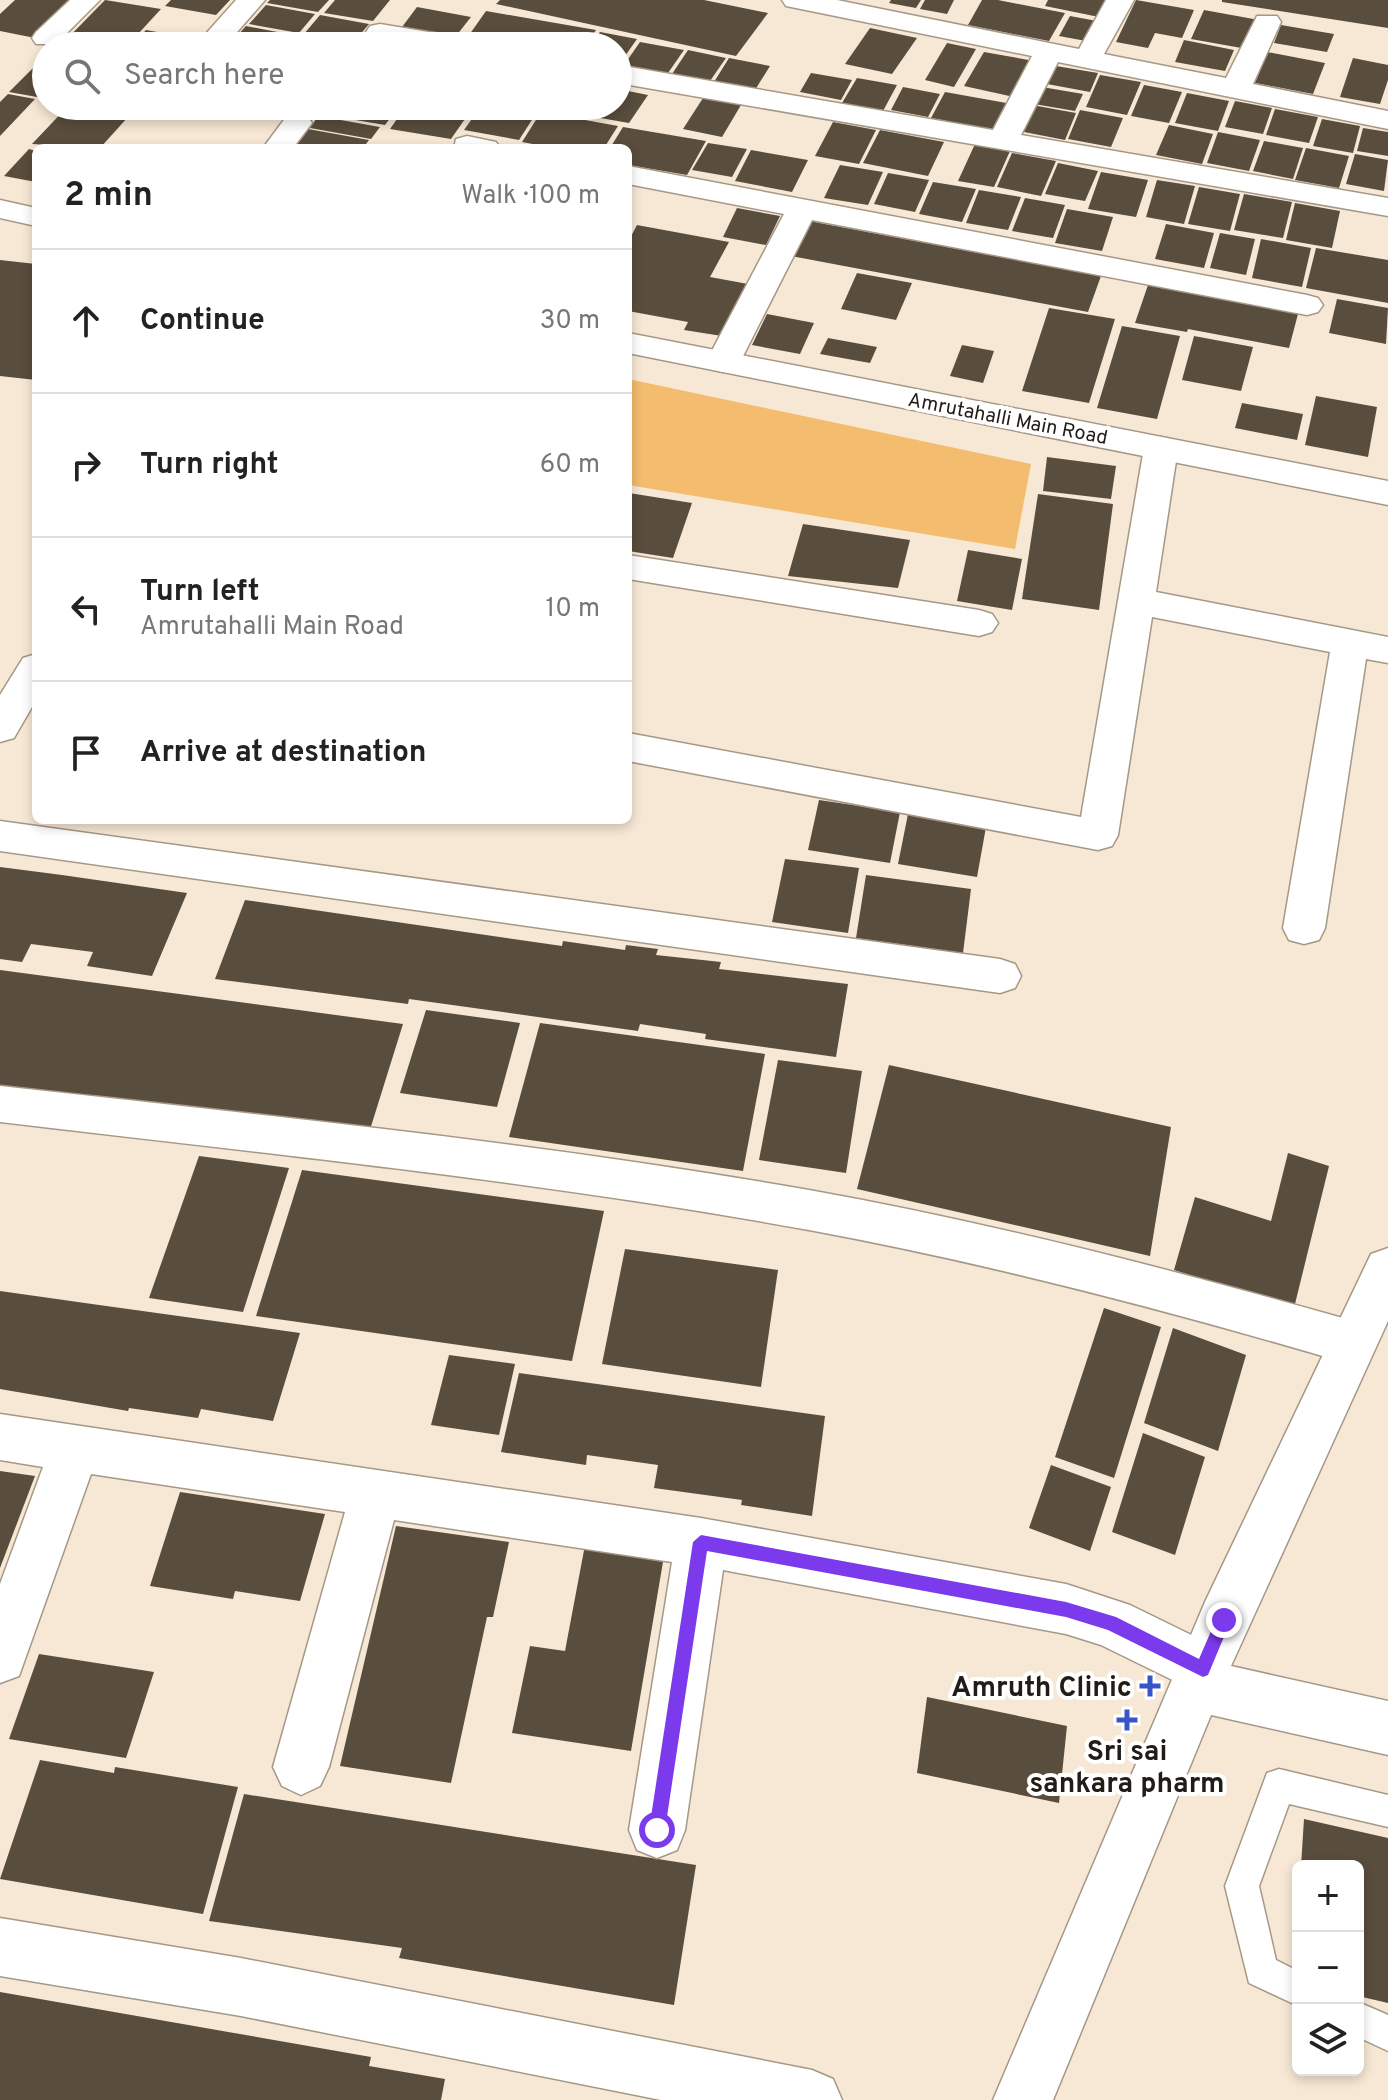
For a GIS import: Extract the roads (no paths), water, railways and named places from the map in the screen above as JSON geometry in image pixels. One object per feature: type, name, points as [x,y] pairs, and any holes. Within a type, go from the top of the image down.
[{"type":"street","points":[[52,32],[86,0]]},
{"type":"street","points":[[222,32],[251,0]]},
{"type":"street","points":[[796,0],[950,20],[1049,51],[1388,120]]},
{"type":"street","points":[[1087,59],[1120,0]]},
{"type":"street","points":[[1236,89],[1267,22]]},
{"type":"street","points":[[1003,140],[1049,51]]},
{"type":"street","points":[[632,76],[1388,207]]},
{"type":"street","points":[[281,144],[297,123]]},
{"type":"street","points":[[632,176],[1307,305]]},
{"type":"street","points":[[0,209],[32,216]]},
{"type":"street","points":[[723,362],[802,209]]},
{"type":"street","name":"Amrutahalli Main Road","points":[[632,344],[1388,493]]},
{"type":"street","points":[[632,748],[1098,835],[1161,448]]},
{"type":"street","points":[[632,568],[979,623]]},
{"type":"street","points":[[1136,601],[1388,650]]},
{"type":"street","points":[[1304,928],[1350,642]]},
{"type":"street","points":[[0,728],[32,674]]},
{"type":"street","points":[[0,836],[1000,976]]},
{"type":"street","points":[[0,1104],[596,1176],[735,1197],[912,1230],[1174,1291],[1353,1343]]},
{"type":"street","points":[[1023,2100],[1200,1677],[1388,1269]]},
{"type":"street","points":[[0,1437],[701,1542],[1066,1609],[1111,1623],[1200,1677],[1388,1728]]},
{"type":"street","points":[[0,1657],[75,1448]]},
{"type":"street","points":[[301,1767],[376,1493]]},
{"type":"street","points":[[657,1830],[701,1542]]},
{"type":"street","points":[[0,1947],[241,1987],[812,2100]]},
{"type":"lane","points":[[1292,1986],[1261,1971],[1242,1886],[1279,1785],[1388,1811]]},
{"type":"lane","points":[[1364,2022],[1388,2034]]},
{"type":"place","name":"Amruth Clinic","points":[[1150,1686]]},
{"type":"place","name":"Sri sai sankara pharm","points":[[1127,1720]]}]
